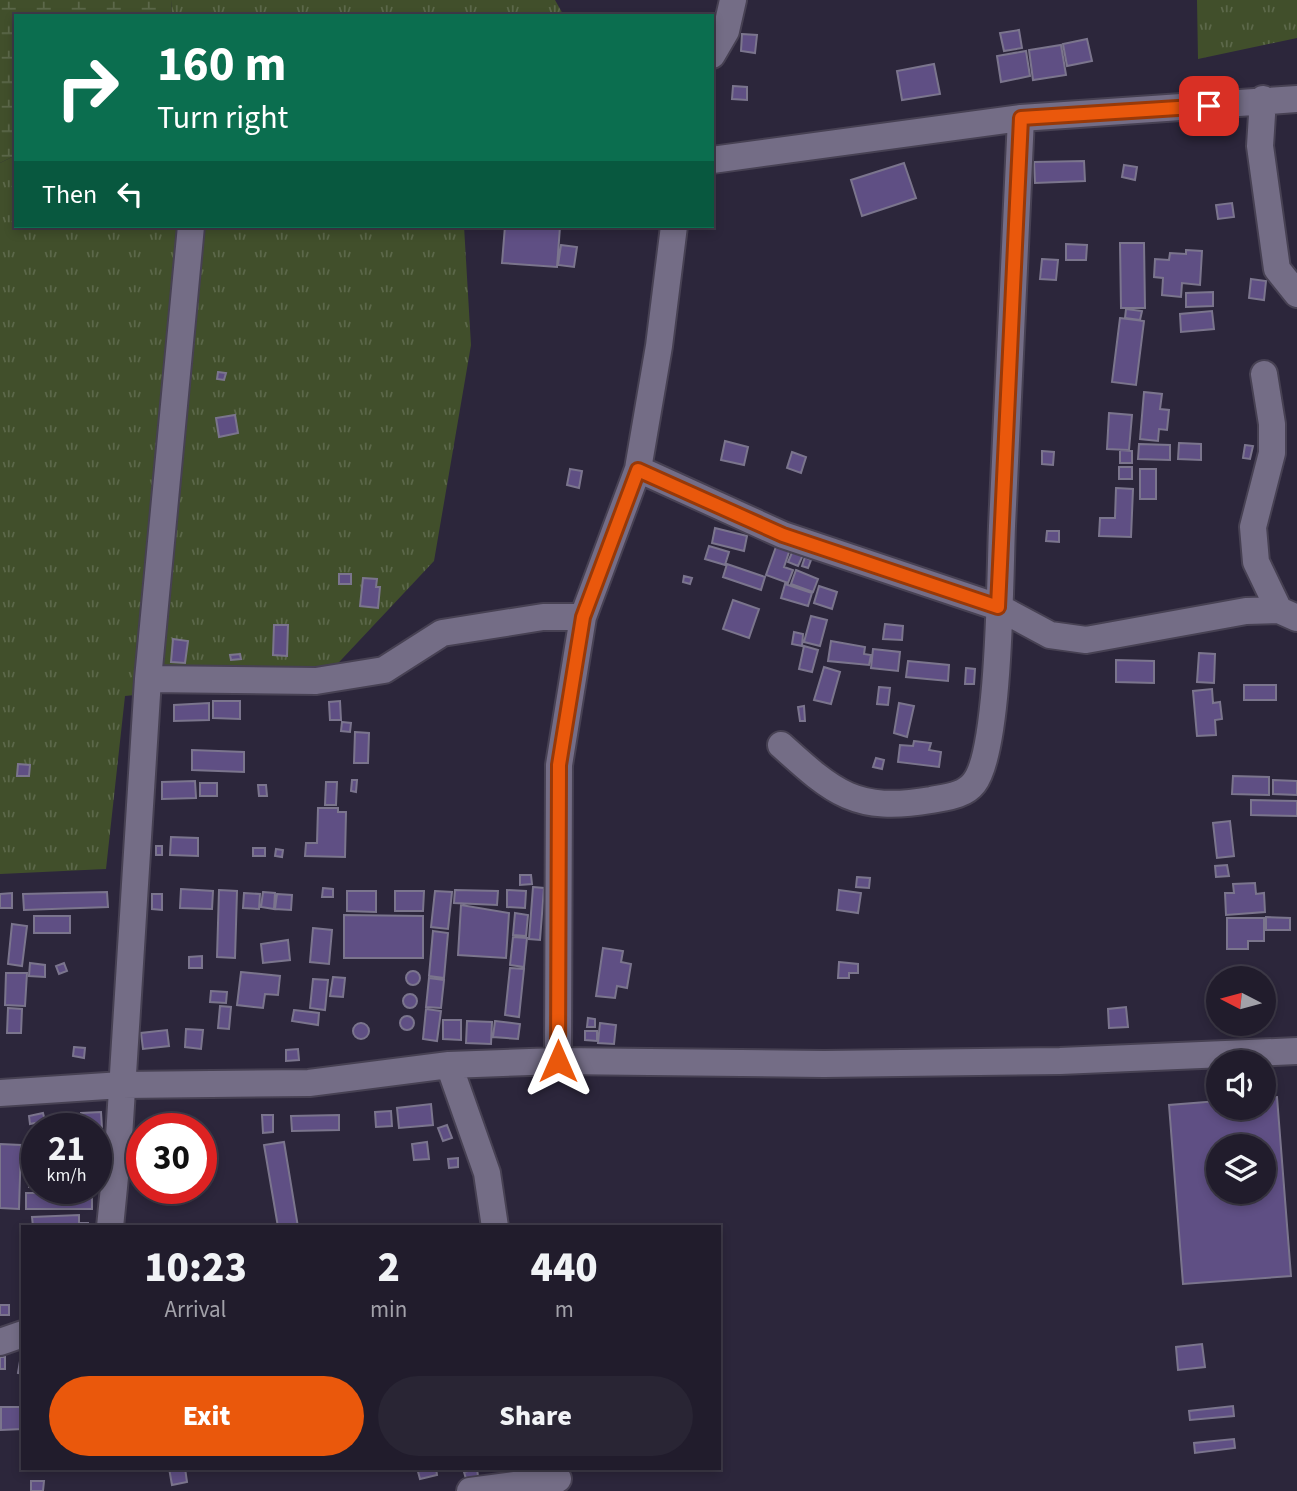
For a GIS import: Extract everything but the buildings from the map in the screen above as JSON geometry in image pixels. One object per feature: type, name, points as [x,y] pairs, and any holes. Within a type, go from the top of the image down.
[{"type":"street","points":[[714,52],[726,31],[733,0]]},
{"type":"street","points":[[1263,99],[1260,146],[1277,269],[1297,294]]},
{"type":"street","points":[[714,160],[1021,118],[1182,109],[1263,99],[1297,99]]},
{"type":"street","points":[[781,745],[825,785],[856,801],[906,804],[959,794],[974,783],[983,765],[997,669],[1021,118]]},
{"type":"street","points":[[110,1225],[122,1085],[148,679],[191,228]]},
{"type":"street","points":[[558,1061],[559,765],[583,617],[638,470],[659,346],[674,228]]},
{"type":"street","points":[[1264,374],[1272,424],[1272,453],[1253,527],[1256,562],[1288,614]]},
{"type":"street","points":[[638,470],[783,535],[998,607],[1050,635],[1086,640],[1246,611],[1288,614]]},
{"type":"street","points":[[148,679],[316,681],[384,670],[442,633],[544,617],[583,617]]},
{"type":"street","points":[[0,1093],[122,1085],[309,1083],[449,1065],[558,1061],[865,1064],[1218,1056],[1297,1051]]},
{"type":"street","points":[[449,1065],[487,1172],[495,1225]]},
{"type":"street","points":[[0,1342],[21,1335]]},
{"type":"street","points":[[470,1491],[558,1480]]},
{"type":"green space","points":[[0,0],[172,0],[171,14],[14,14],[14,156],[0,163]]},
{"type":"green space","points":[[172,0],[555,0],[563,14],[171,14]]},
{"type":"green space","points":[[1197,0],[1297,0],[1297,38],[1198,59]]},
{"type":"green space","points":[[14,156],[14,228],[464,228],[471,345],[434,561],[327,675],[125,696],[106,869],[0,874],[0,163]]},
{"type":"route","points":[[558,1061],[559,765],[583,617],[638,470],[783,535],[998,607],[1021,118],[1209,106]]}]
